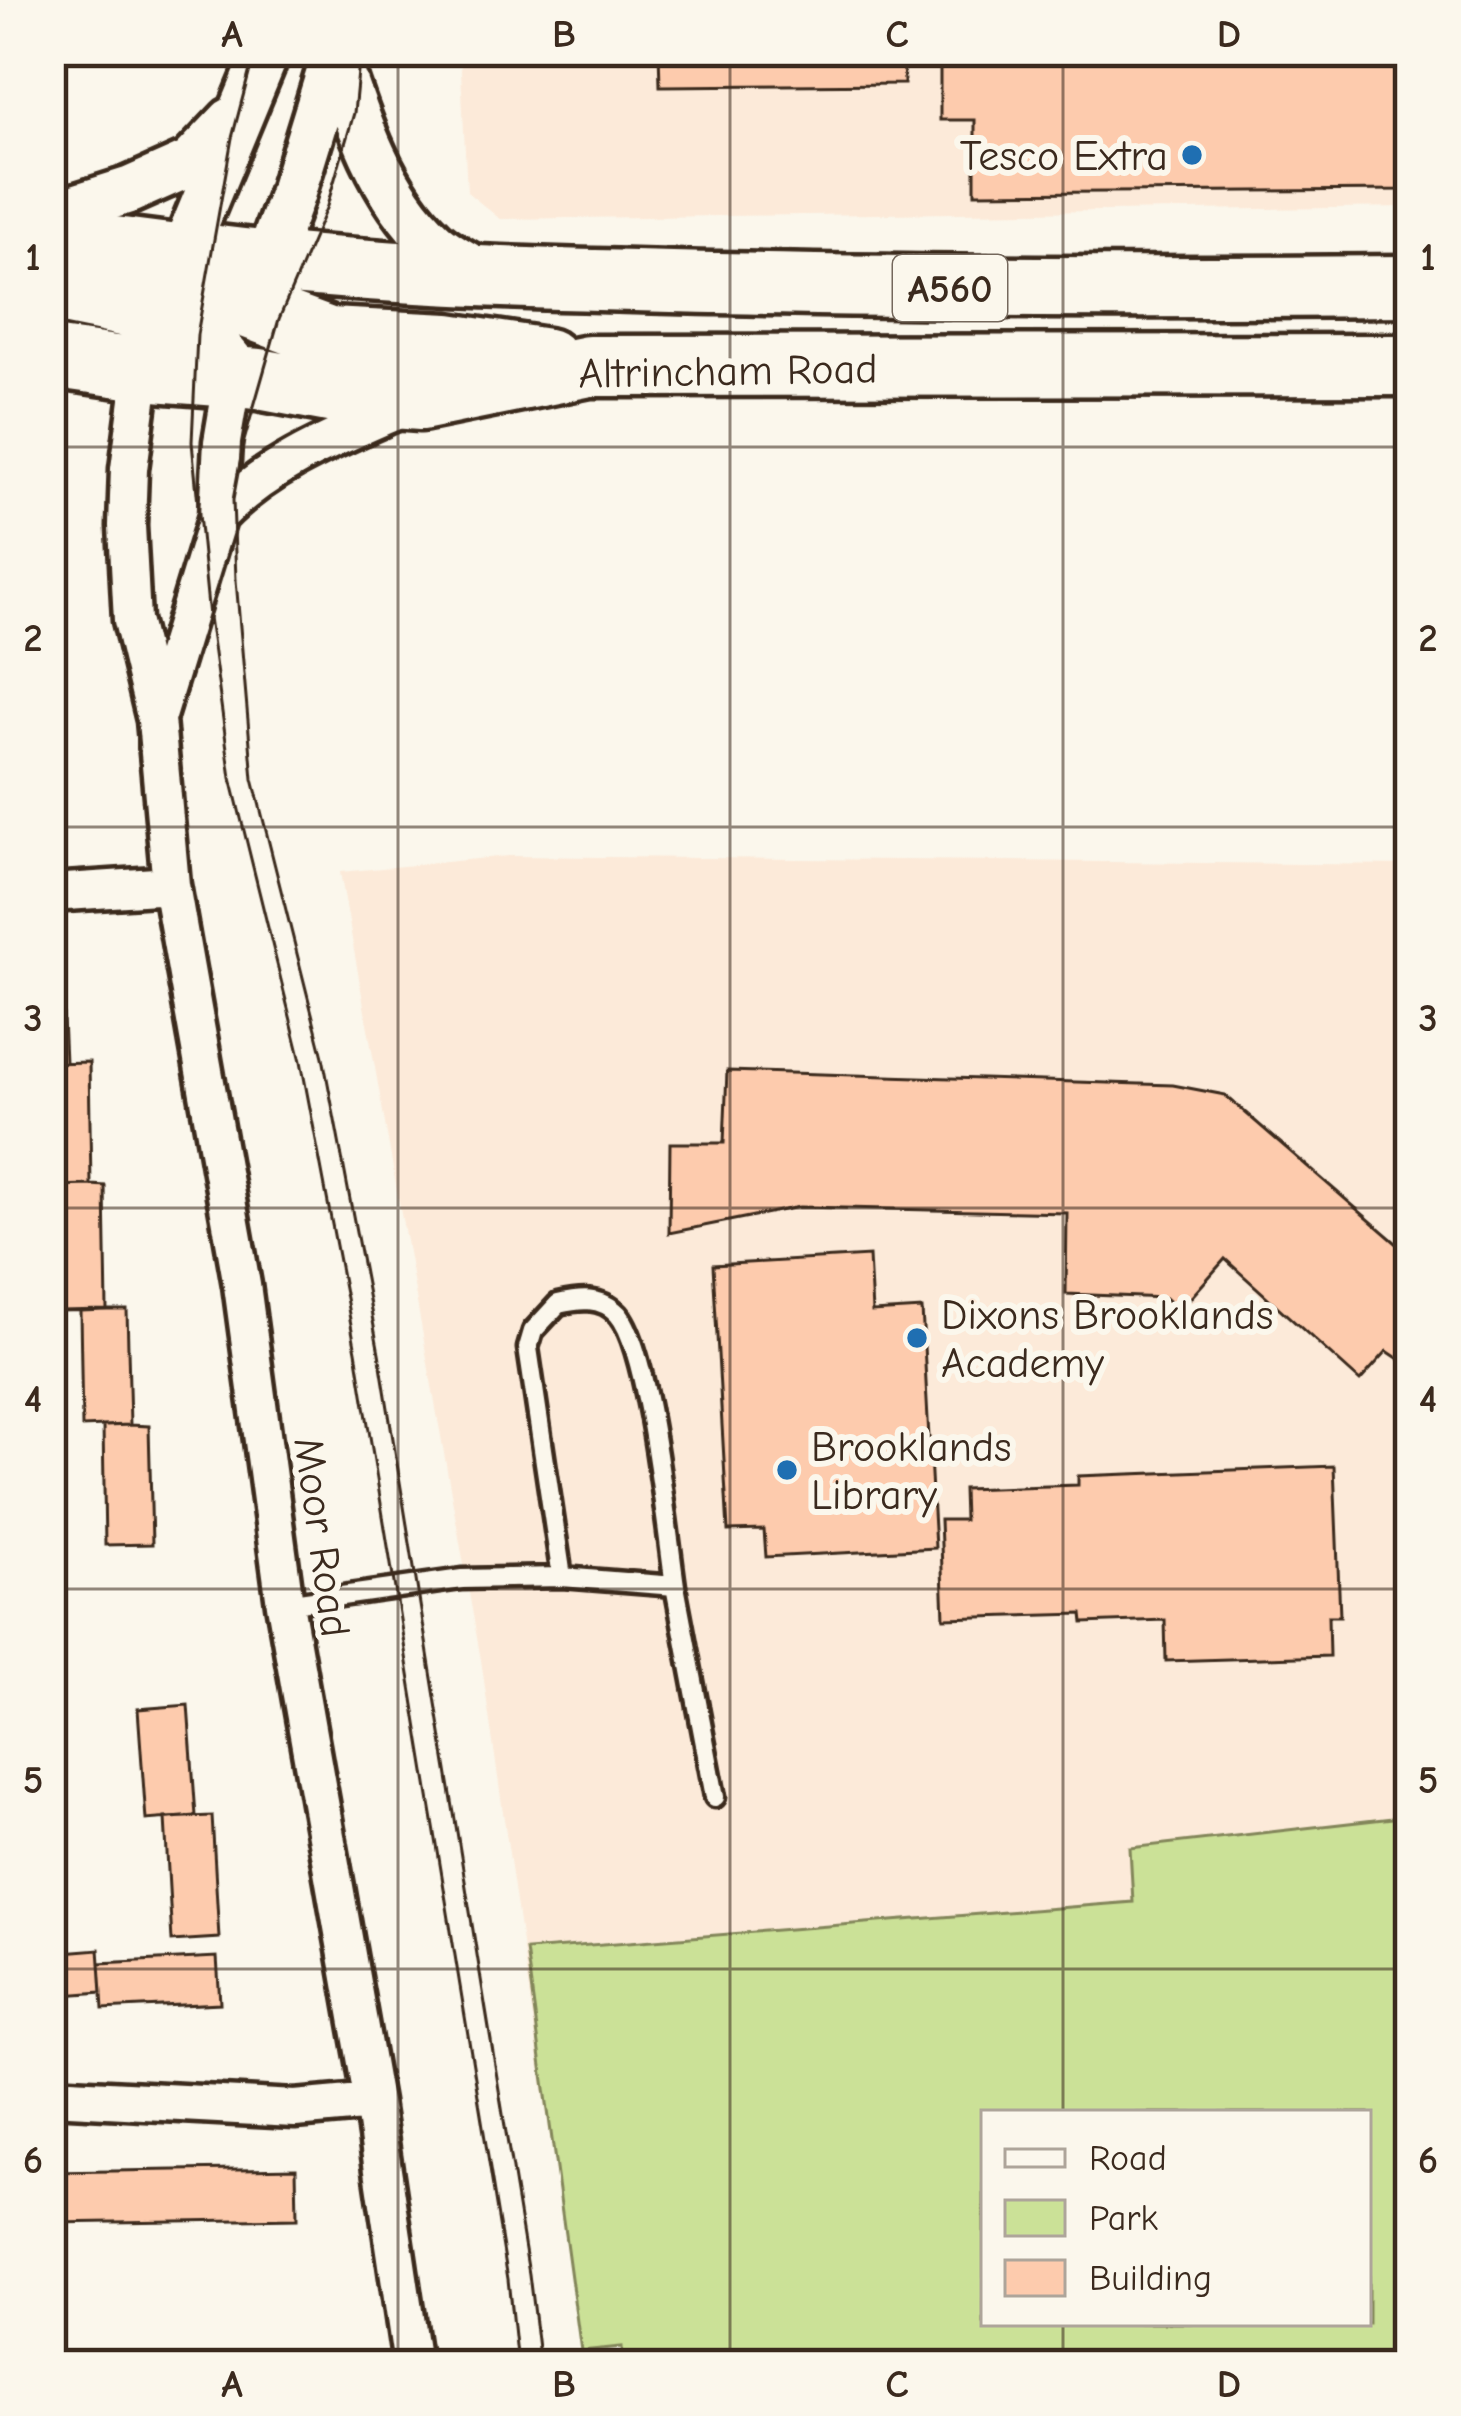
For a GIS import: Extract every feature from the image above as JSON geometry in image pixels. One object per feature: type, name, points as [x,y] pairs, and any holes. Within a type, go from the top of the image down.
[{"type":"highway","name":"Altrincham Road","points":[[51,239],[184,256],[259,284],[367,272],[1018,289],[1410,286]]},
{"type":"highway","points":[[259,284],[329,338],[448,344],[589,366]]},
{"type":"highway","points":[[51,291],[150,342]]},
{"type":"highway","name":"Altrincham Road","points":[[51,357],[150,342],[233,377],[340,394],[421,400],[589,366],[1410,365]]},
{"type":"street","points":[[150,342],[267,51]]},
{"type":"street","points":[[336,53],[354,113],[404,212],[436,246],[491,278]]},
{"type":"street","points":[[233,377],[336,53]]},
{"type":"street","points":[[51,214],[130,190],[191,163],[247,107]]},
{"type":"street","name":"Moor Road","points":[[150,342],[129,469],[132,620],[156,720],[171,885],[242,1285],[285,1604],[373,2102],[412,2365]]},
{"type":"street","name":"Moor Road","points":[[156,720],[218,516],[222,442],[233,377]]},
{"type":"street","points":[[218,516],[233,500],[305,453],[421,400]]},
{"type":"street","points":[[51,893],[171,885]]},
{"type":"street","points":[[51,2096],[296,2109],[373,2102]]},
{"type":"lane","points":[[562,1576],[528,1348],[533,1331],[558,1304],[594,1300],[615,1310],[638,1354],[715,1797]]},
{"type":"lane","points":[[285,1604],[462,1579],[562,1576],[675,1586]]},
{"type":"shaded area","points":[[460,51],[1410,51],[1410,207],[500,219],[467,192]]},
{"type":"shaded area","name":"Dixons Brooklands Academy","points":[[508,856],[1410,865],[1410,2365],[623,2365],[622,2347],[581,2351],[481,1660],[340,872]]},
{"type":"green space","points":[[1410,1816],[1410,2365],[623,2365],[622,2347],[581,2351],[526,1950],[1133,1902],[1130,1848]]},
{"type":"building","points":[[659,51],[903,51],[904,84],[660,86]]},
{"type":"building","name":"Tesco Extra","points":[[940,51],[1410,51],[1410,190],[975,193],[975,120],[940,120]]},
{"type":"building","points":[[51,948],[60,948],[65,1062],[51,1063]]},
{"type":"building","points":[[89,1062],[91,1185],[51,1186],[51,1063]]},
{"type":"building","points":[[727,1071],[1173,1085],[1225,1095],[1410,1255],[1410,1363],[1387,1351],[1360,1381],[1225,1259],[1179,1311],[1165,1298],[1066,1294],[1067,1213],[799,1207],[669,1233],[670,1143],[724,1143]]},
{"type":"building","points":[[56,1186],[105,1186],[107,1310],[59,1311]]},
{"type":"building","points":[[869,1256],[872,1312],[922,1309],[935,1548],[766,1557],[764,1530],[728,1531],[713,1265]]},
{"type":"building","points":[[127,1310],[130,1425],[82,1427],[80,1311]]},
{"type":"building","points":[[103,1426],[149,1426],[152,1544],[105,1545]]},
{"type":"building","points":[[1334,1466],[1340,1616],[1328,1616],[1329,1656],[1166,1661],[1165,1620],[1083,1623],[1082,1614],[944,1618],[940,1520],[964,1520],[963,1489],[1078,1485],[1078,1476]]},
{"type":"building","points":[[188,1705],[196,1816],[146,1820],[138,1709]]},
{"type":"building","points":[[212,1816],[219,1938],[172,1941],[165,1818]]},
{"type":"building","points":[[99,1949],[102,1992],[51,1996],[51,1953]]},
{"type":"building","points":[[217,1957],[220,2003],[103,2009],[100,1963]]},
{"type":"building","points":[[296,2168],[297,2219],[51,2223],[51,2172]]},
{"type":"building","points":[[338,2353],[338,2365],[267,2365],[267,2354]]},
{"type":"tram line","points":[[255,51],[232,138],[197,335],[192,442],[209,617],[231,778],[301,1061],[356,1351],[508,2279],[517,2365]]},
{"type":"tram line","points":[[360,51],[354,113],[327,206],[279,319],[244,441],[233,500],[236,580],[253,779],[323,1057],[379,1353],[540,2365]]},
{"type":"place","name":"Tesco Extra","points":[[1192,155]]},
{"type":"place","name":"Dixons Brooklands Academy","points":[[917,1338]]},
{"type":"place","name":"Brooklands Library","points":[[787,1470]]}]
